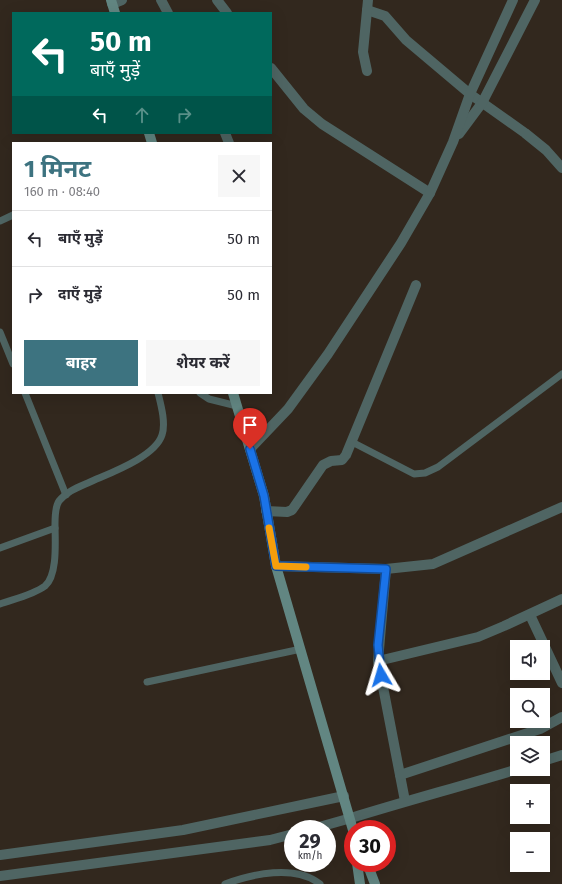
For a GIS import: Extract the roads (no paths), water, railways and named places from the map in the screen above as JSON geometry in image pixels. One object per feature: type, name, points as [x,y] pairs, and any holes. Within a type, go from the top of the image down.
[{"type":"main road","points":[[233,394],[250,449],[266,511],[276,566],[351,818]]},
{"type":"main road","points":[[358,872],[360,884]]},
{"type":"main road","points":[[370,872],[375,884]]},
{"type":"street","points":[[161,0],[167,12]]},
{"type":"street","points":[[216,0],[226,12]]},
{"type":"street","points":[[250,449],[288,409],[328,354],[401,243],[430,193],[453,142],[470,94],[513,0]]},
{"type":"street","points":[[453,142],[482,103],[535,0]]},
{"type":"street","points":[[368,71],[363,52],[368,5],[385,16],[406,40],[470,94],[525,133],[546,150],[562,168]]},
{"type":"street","points":[[272,69],[304,109],[322,124],[430,193]]},
{"type":"street","points":[[266,511],[287,512],[292,510],[323,465],[331,461],[342,460],[352,442],[416,285]]},
{"type":"street","points":[[276,566],[386,569],[433,564],[562,507]]},
{"type":"street","points":[[386,569],[378,661],[404,801]]},
{"type":"street","points":[[378,661],[478,637],[530,615],[562,599]]},
{"type":"street","points":[[530,615],[562,683]]},
{"type":"street","points":[[400,775],[540,729],[562,717]]},
{"type":"street","points":[[550,759],[562,755]]},
{"type":"street","points":[[336,822],[404,801],[446,792],[510,772]]},
{"type":"street","points":[[0,855],[183,830],[344,796]]},
{"type":"street","points":[[0,876],[270,840],[284,836]]},
{"type":"lane","points":[[0,221],[12,215]]},
{"type":"lane","points":[[0,332],[12,362]]},
{"type":"lane","points":[[352,442],[414,474],[425,473],[438,467],[562,374]]},
{"type":"lane","points":[[25,394],[66,495]]},
{"type":"lane","points":[[0,604],[36,591],[46,585],[52,576],[55,559],[55,514],[59,502],[70,491],[123,467],[154,449],[162,435],[163,419],[158,394]]},
{"type":"lane","points":[[202,394],[209,399],[237,406]]},
{"type":"lane","points":[[0,548],[55,528]]},
{"type":"lane","points":[[147,682],[301,649]]},
{"type":"lane","points":[[225,884],[255,875],[274,873],[295,874],[315,880],[320,884]]}]
